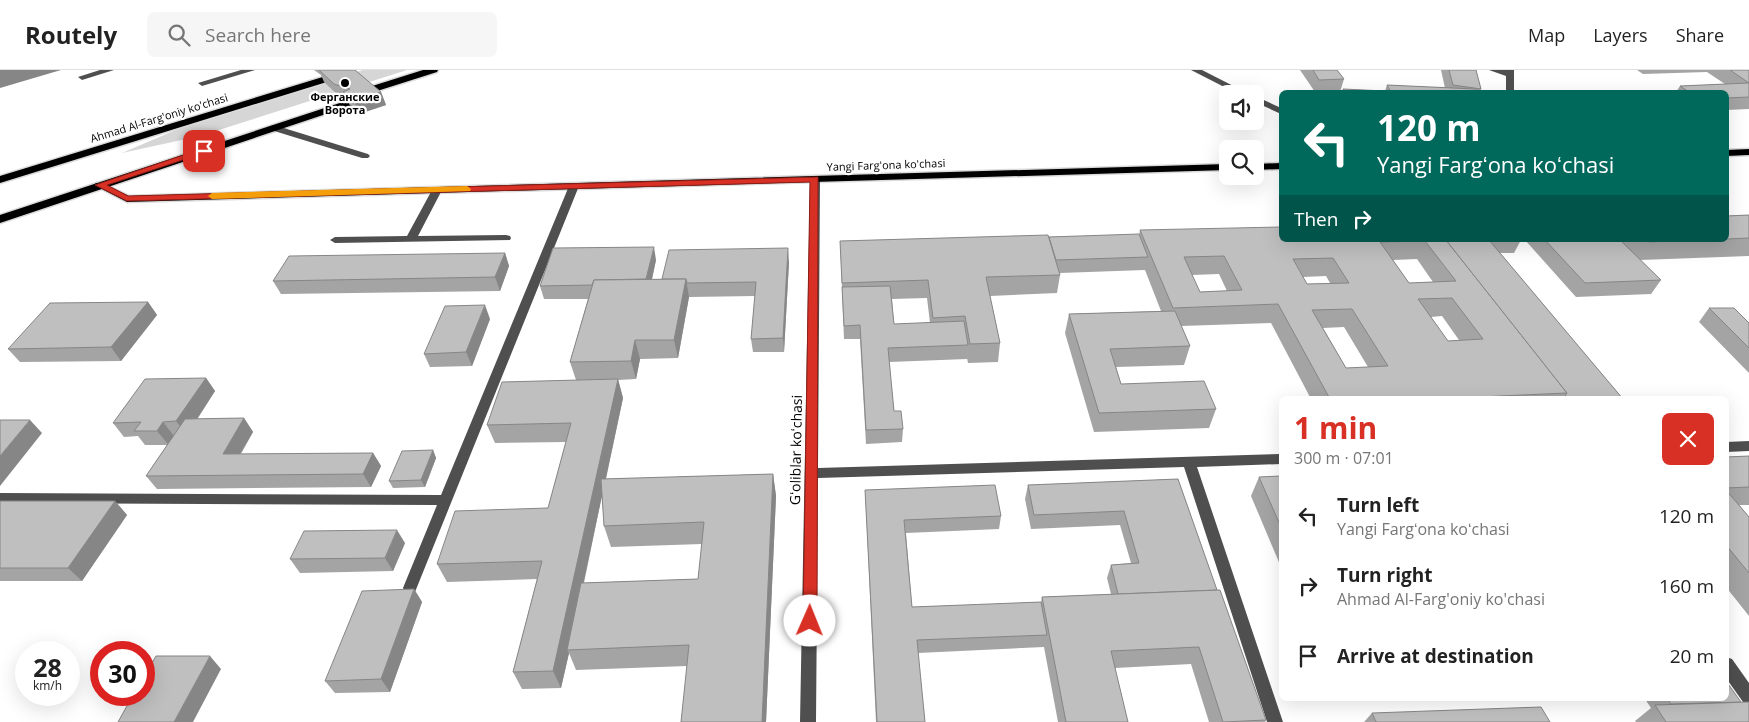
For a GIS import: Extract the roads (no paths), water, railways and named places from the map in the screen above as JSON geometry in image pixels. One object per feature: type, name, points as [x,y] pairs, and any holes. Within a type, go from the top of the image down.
[{"type":"highway","points":[[370,90],[433,70]]},
{"type":"highway","name":"Ahmad Al-Farg'oniy ko'chasi","points":[[0,180],[326,79]]},
{"type":"highway","points":[[0,219],[356,102]]},
{"type":"main road","points":[[1729,153],[1749,152]]},
{"type":"main road","points":[[1264,166],[1279,166]]},
{"type":"main road","name":"Yangi Fargʻona koʻchasi","points":[[99,185],[127,198],[1219,167]]},
{"type":"street","points":[[82,77],[110,70]]},
{"type":"street","points":[[202,83],[251,70]]},
{"type":"street","points":[[1195,70],[1226,85]]},
{"type":"street","points":[[1493,70],[1510,72],[1510,90]]},
{"type":"street","points":[[1264,103],[1279,110]]},
{"type":"street","points":[[274,128],[366,156]]},
{"type":"street","name":"Gʻoliblar koʻchasi","points":[[808,722],[815,179]]},
{"type":"street","points":[[410,588],[574,186]]},
{"type":"street","points":[[410,239],[437,190]]},
{"type":"street","points":[[335,240],[506,238]]},
{"type":"street","points":[[1729,447],[1749,446]]},
{"type":"street","points":[[812,473],[1279,459]]},
{"type":"street","points":[[1189,462],[1275,722]]},
{"type":"street","points":[[0,498],[445,500]]},
{"type":"street","points":[[1729,668],[1749,697]]},
{"type":"place","name":"Ферганские Ворота","points":[[345,83]]}]
